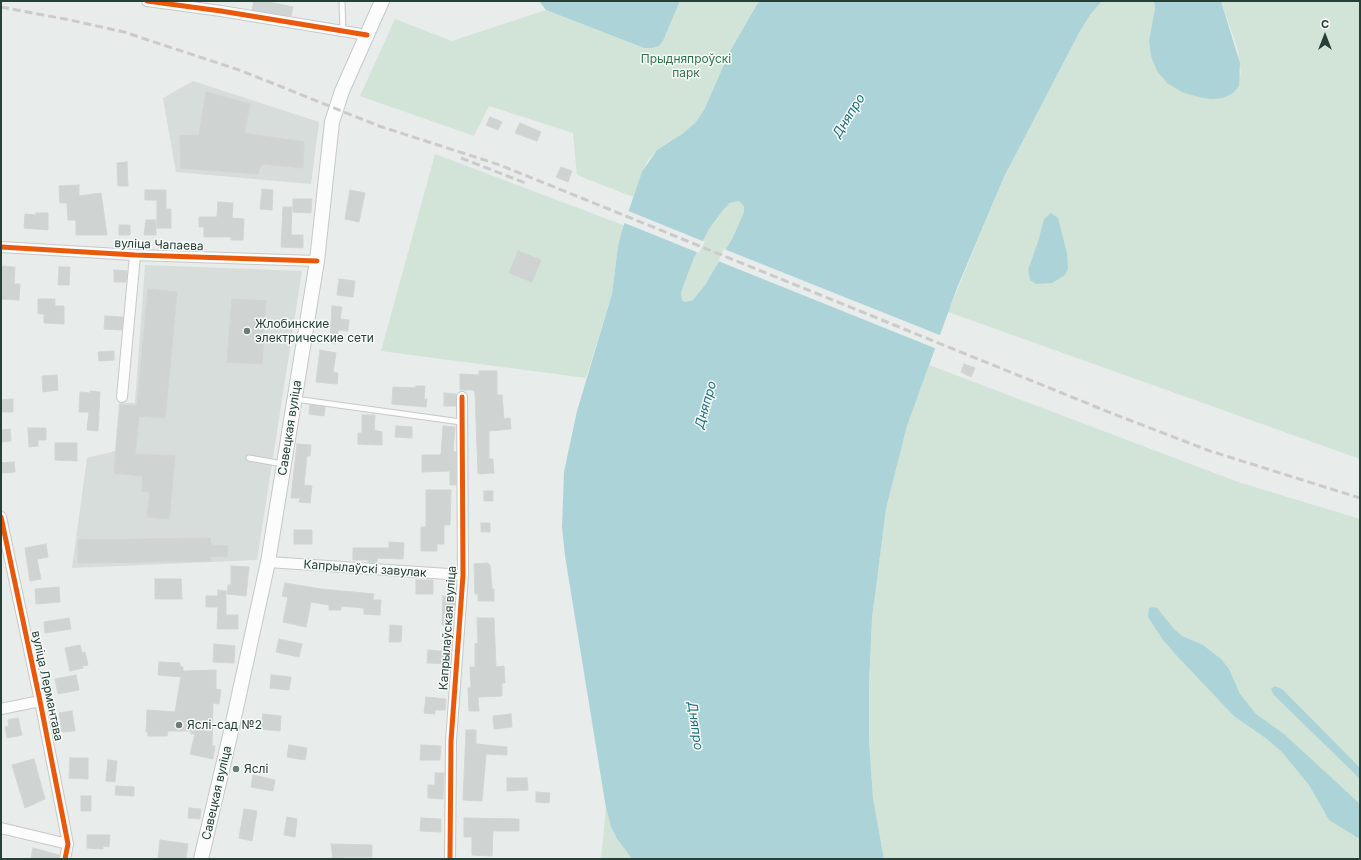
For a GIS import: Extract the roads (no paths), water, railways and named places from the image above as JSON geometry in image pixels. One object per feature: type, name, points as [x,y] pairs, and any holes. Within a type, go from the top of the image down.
[{"type":"main road","name":"Савецкая вуліца","points":[[201,859],[230,736],[268,562],[317,260],[332,122],[342,91],[382,1]]},
{"type":"street","points":[[146,1],[221,11],[367,35]]},
{"type":"street","name":"вуліца Чапаева","points":[[1,247],[135,255],[317,260]]},
{"type":"street","points":[[122,397],[135,255]]},
{"type":"street","name":"Капрылаўская вуліца","points":[[450,859],[450,741],[463,575],[462,397]]},
{"type":"street","name":"вуліца Лермантава","points":[[1,517],[3,534],[40,701],[68,844],[64,859]]},
{"type":"street","name":"Капрылаўскі завулак","points":[[268,562],[463,575]]},
{"type":"street","points":[[1,709],[40,701]]},
{"type":"street","points":[[1,828],[68,844]]},
{"type":"lane","points":[[342,1],[343,32]]},
{"type":"lane","points":[[294,398],[461,422]]},
{"type":"lane","points":[[249,458],[284,464]]},
{"type":"water","points":[[539,1],[680,1],[663,41],[659,46],[644,48],[546,10]]},
{"type":"water","name":"Дняпро","points":[[759,1],[1102,1],[1090,15],[1079,33],[1004,177],[957,288],[907,426],[886,509],[872,619],[869,684],[869,740],[873,798],[884,859],[632,859],[617,839],[611,827],[606,808],[565,556],[562,527],[564,472],[577,411],[612,294],[618,246],[622,230],[642,172],[657,150],[682,134],[695,123],[704,110],[730,51]],"holes":[[[739,201],[744,206],[744,212],[733,237],[705,285],[693,300],[685,302],[682,300],[681,292],[694,258],[709,229],[730,203]]]},
{"type":"water","points":[[1154,1],[1221,1],[1240,63],[1239,86],[1233,93],[1223,98],[1211,99],[1182,92],[1167,83],[1157,71],[1151,56],[1149,40],[1155,8]]},
{"type":"water","points":[[1051,213],[1058,218],[1067,253],[1068,269],[1065,275],[1052,283],[1036,284],[1030,280],[1028,270],[1044,219]]},
{"type":"water","points":[[1149,608],[1157,608],[1174,629],[1182,636],[1203,645],[1221,659],[1229,669],[1240,694],[1256,714],[1284,734],[1360,804],[1360,839],[1329,820],[1309,785],[1282,752],[1267,739],[1234,716],[1177,656],[1163,640],[1148,617]]},
{"type":"water","points":[[1275,686],[1282,689],[1360,768],[1360,779],[1274,695],[1271,689]]},
{"type":"railway","points":[[1,7],[124,32],[242,71],[379,126],[500,165],[1111,413],[1210,451],[1360,498]]},
{"type":"railway","points":[[461,158],[528,184]]},
{"type":"place","name":"Жлобинские электрические сети","points":[[247,331]]},
{"type":"place","name":"Яслі-сад №2","points":[[179,725]]},
{"type":"place","name":"Яслі","points":[[236,769]]},
{"type":"park label","name":"Прыдняпроўскі парк","points":[[686,66]]}]
